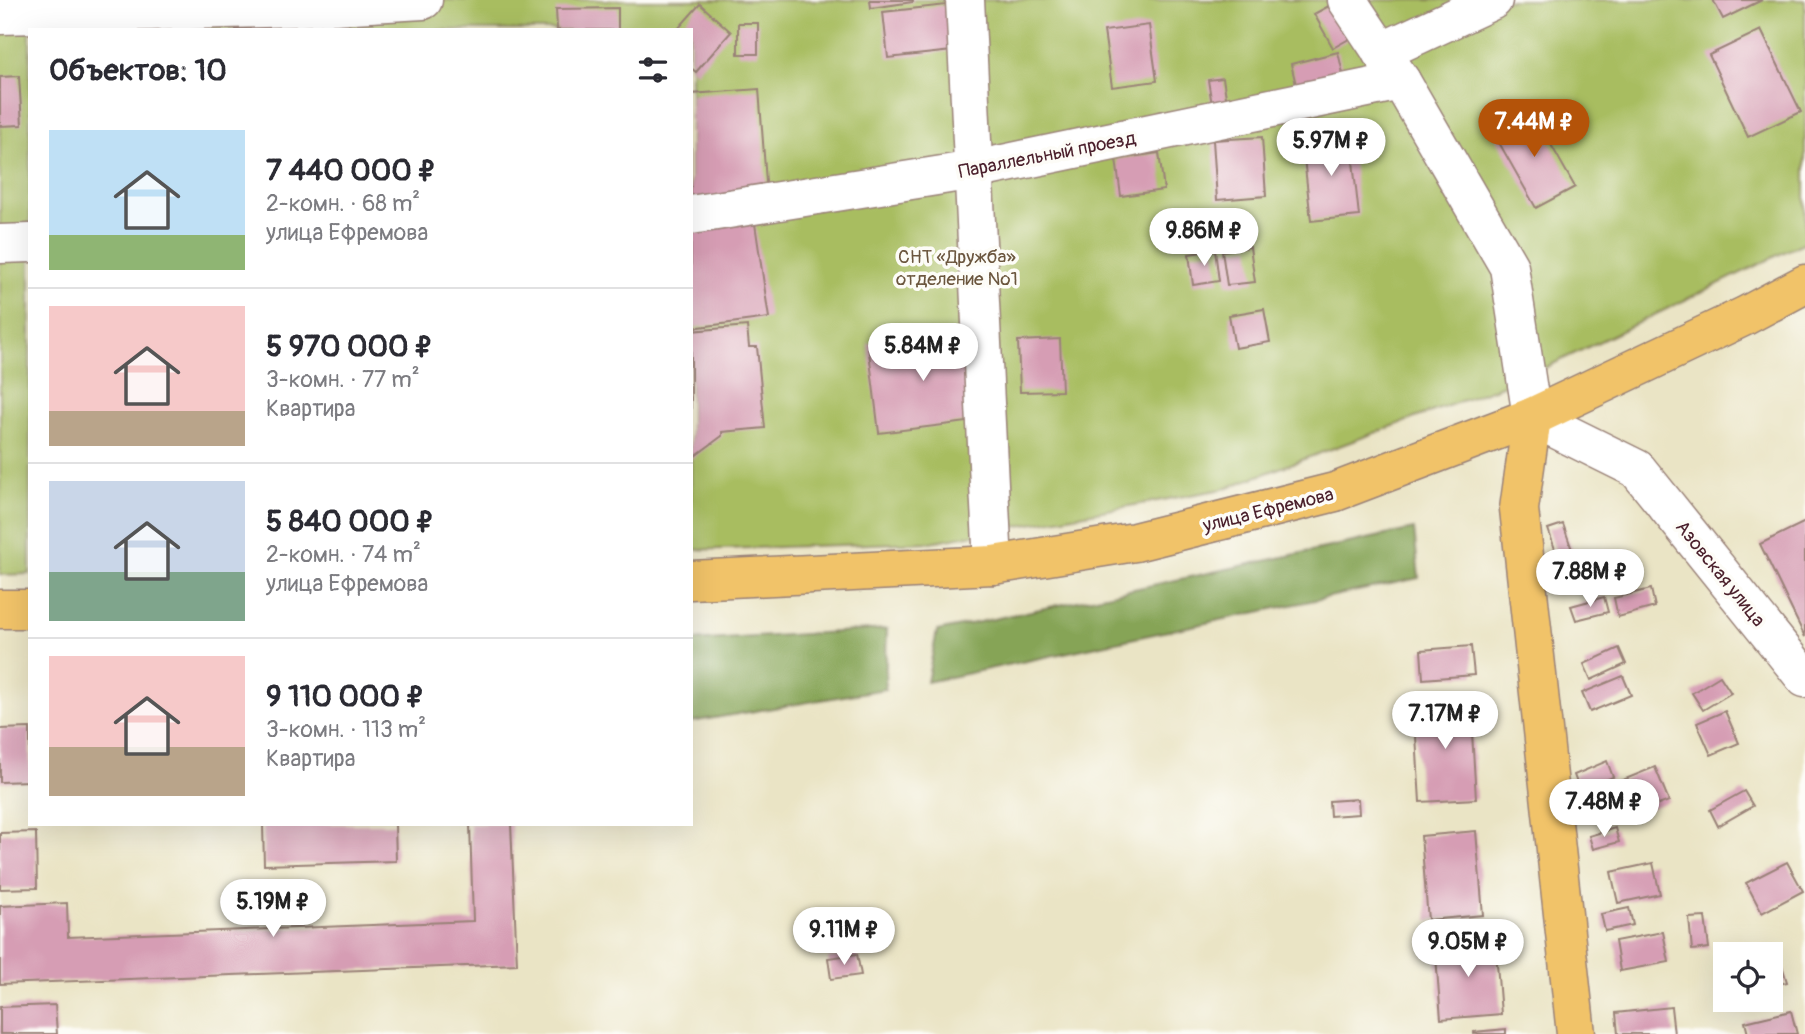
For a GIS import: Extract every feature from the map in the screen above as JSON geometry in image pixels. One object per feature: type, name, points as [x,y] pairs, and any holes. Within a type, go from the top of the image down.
[{"type":"main road","name":"улица Ефремова","points":[[693,580],[993,565],[1135,542],[1335,492],[1532,417],[1745,316],[1805,284]]},
{"type":"main road","points":[[1532,417],[1519,509],[1576,1034]]},
{"type":"main road","points":[[0,610],[28,609]]},
{"type":"street","points":[[0,15],[300,7],[423,0]]},
{"type":"street","points":[[965,0],[993,565]]},
{"type":"street","points":[[1347,0],[1391,67],[1509,267],[1532,417]]},
{"type":"street","name":"Параллельный проезд","points":[[693,215],[974,170],[1391,67],[1493,0]]},
{"type":"street","points":[[0,244],[28,243]]},
{"type":"street","name":"Азовская улица","points":[[1532,417],[1637,469],[1805,678]]},
{"type":"green space","name":"СНТ «Дружба» отделение №1","points":[[0,0],[1805,0],[1805,242],[1526,377],[1223,489],[931,542],[693,550],[693,28],[28,28],[28,574],[0,575]]},
{"type":"green space","points":[[1414,529],[1419,578],[927,682],[937,631]]},
{"type":"green space","points":[[887,629],[885,689],[693,722],[693,641]]},
{"type":"building","points":[[870,0],[913,0],[913,2],[871,8]]},
{"type":"building","points":[[1713,0],[1762,0],[1723,19]]},
{"type":"building","points":[[1338,1],[1356,35],[1333,48],[1314,14]]},
{"type":"building","points":[[700,4],[731,32],[696,72],[693,70],[693,28],[679,28]]},
{"type":"building","points":[[946,5],[952,51],[888,58],[883,12]]},
{"type":"building","points":[[618,8],[618,28],[557,28],[556,9]]},
{"type":"building","points":[[275,22],[275,28],[236,28],[236,24]]},
{"type":"building","points":[[738,23],[758,23],[758,54],[738,54]]},
{"type":"building","points":[[1149,25],[1157,81],[1112,87],[1104,31]]},
{"type":"building","points":[[1761,30],[1801,112],[1748,137],[1709,55]]},
{"type":"building","points":[[1338,52],[1345,82],[1298,93],[1291,64]]},
{"type":"building","points":[[19,76],[22,125],[0,126],[0,77]]},
{"type":"building","points":[[1223,78],[1227,103],[1212,105],[1208,80]]},
{"type":"building","points":[[759,89],[767,195],[693,200],[693,94]]},
{"type":"building","points":[[1532,111],[1575,187],[1536,208],[1493,132]]},
{"type":"building","points":[[1350,134],[1359,216],[1311,221],[1302,140]]},
{"type":"building","points":[[1262,137],[1266,196],[1217,200],[1213,140]]},
{"type":"building","points":[[1159,153],[1164,190],[1121,196],[1116,159]]},
{"type":"building","points":[[754,217],[769,318],[693,328],[693,226]]},
{"type":"building","points":[[1250,247],[1255,282],[1227,285],[1222,251]]},
{"type":"building","points":[[1215,250],[1219,281],[1193,285],[1189,254]]},
{"type":"building","points":[[1264,309],[1270,342],[1235,348],[1229,315]]},
{"type":"building","points":[[747,326],[749,347],[757,347],[765,428],[722,432],[722,436],[693,458],[693,331]]},
{"type":"building","points":[[968,333],[976,421],[879,433],[868,344]]},
{"type":"building","points":[[1060,339],[1062,391],[1020,392],[1018,341]]},
{"type":"building","points":[[1805,522],[1805,637],[1760,544]]},
{"type":"building","points":[[1563,524],[1578,567],[1563,572],[1548,529]]},
{"type":"building","points":[[1651,589],[1655,607],[1618,617],[1614,598]]},
{"type":"building","points":[[1604,597],[1608,612],[1576,620],[1571,606]]},
{"type":"building","points":[[1471,646],[1474,675],[1423,679],[1421,650]]},
{"type":"building","points":[[1619,648],[1626,664],[1591,680],[1584,664]]},
{"type":"building","points":[[1623,676],[1631,695],[1590,712],[1582,693]]},
{"type":"building","points":[[1720,676],[1731,693],[1703,710],[1692,693]]},
{"type":"building","points":[[1470,699],[1476,799],[1420,802],[1414,703]]},
{"type":"building","points":[[1725,711],[1739,743],[1711,755],[1697,723]]},
{"type":"building","points":[[28,728],[28,781],[0,782],[0,729]]},
{"type":"building","points":[[1607,761],[1613,777],[1580,791],[1574,775]]},
{"type":"building","points":[[1655,767],[1669,801],[1622,819],[1608,786]]},
{"type":"building","points":[[1744,791],[1753,806],[1718,826],[1710,810]]},
{"type":"building","points":[[1358,799],[1359,814],[1330,816],[1329,801]]},
{"type":"building","points":[[263,826],[395,826],[396,861],[264,865]]},
{"type":"building","points":[[470,826],[511,826],[517,964],[0,984],[0,906],[67,903],[68,937],[473,921]]},
{"type":"building","points":[[1615,828],[1619,842],[1593,849],[1589,836]]},
{"type":"building","points":[[1476,831],[1483,915],[1428,920],[1421,836]]},
{"type":"building","points":[[36,832],[37,888],[0,889],[0,833]]},
{"type":"building","points":[[1787,862],[1803,891],[1762,913],[1746,883]]},
{"type":"building","points":[[1653,863],[1660,894],[1618,903],[1611,872]]},
{"type":"building","points":[[1629,908],[1633,925],[1605,931],[1601,914]]},
{"type":"building","points":[[1705,917],[1709,948],[1692,950],[1689,918]]},
{"type":"building","points":[[855,922],[855,934],[829,935],[828,923]]},
{"type":"building","points":[[1663,932],[1669,962],[1620,971],[1615,941]]},
{"type":"building","points":[[1495,939],[1501,1014],[1441,1019],[1435,944]]},
{"type":"building","points":[[857,954],[861,975],[831,979],[828,958]]},
{"type":"building","points":[[55,1005],[57,1034],[0,1034],[0,1007]]},
{"type":"building","points":[[1671,1007],[1674,1034],[1618,1034],[1616,1013]]},
{"type":"building","points":[[1791,1011],[1797,1034],[1748,1034],[1745,1022]]},
{"type":"building","points":[[1506,1029],[1506,1034],[1474,1034],[1474,1032]]}]
